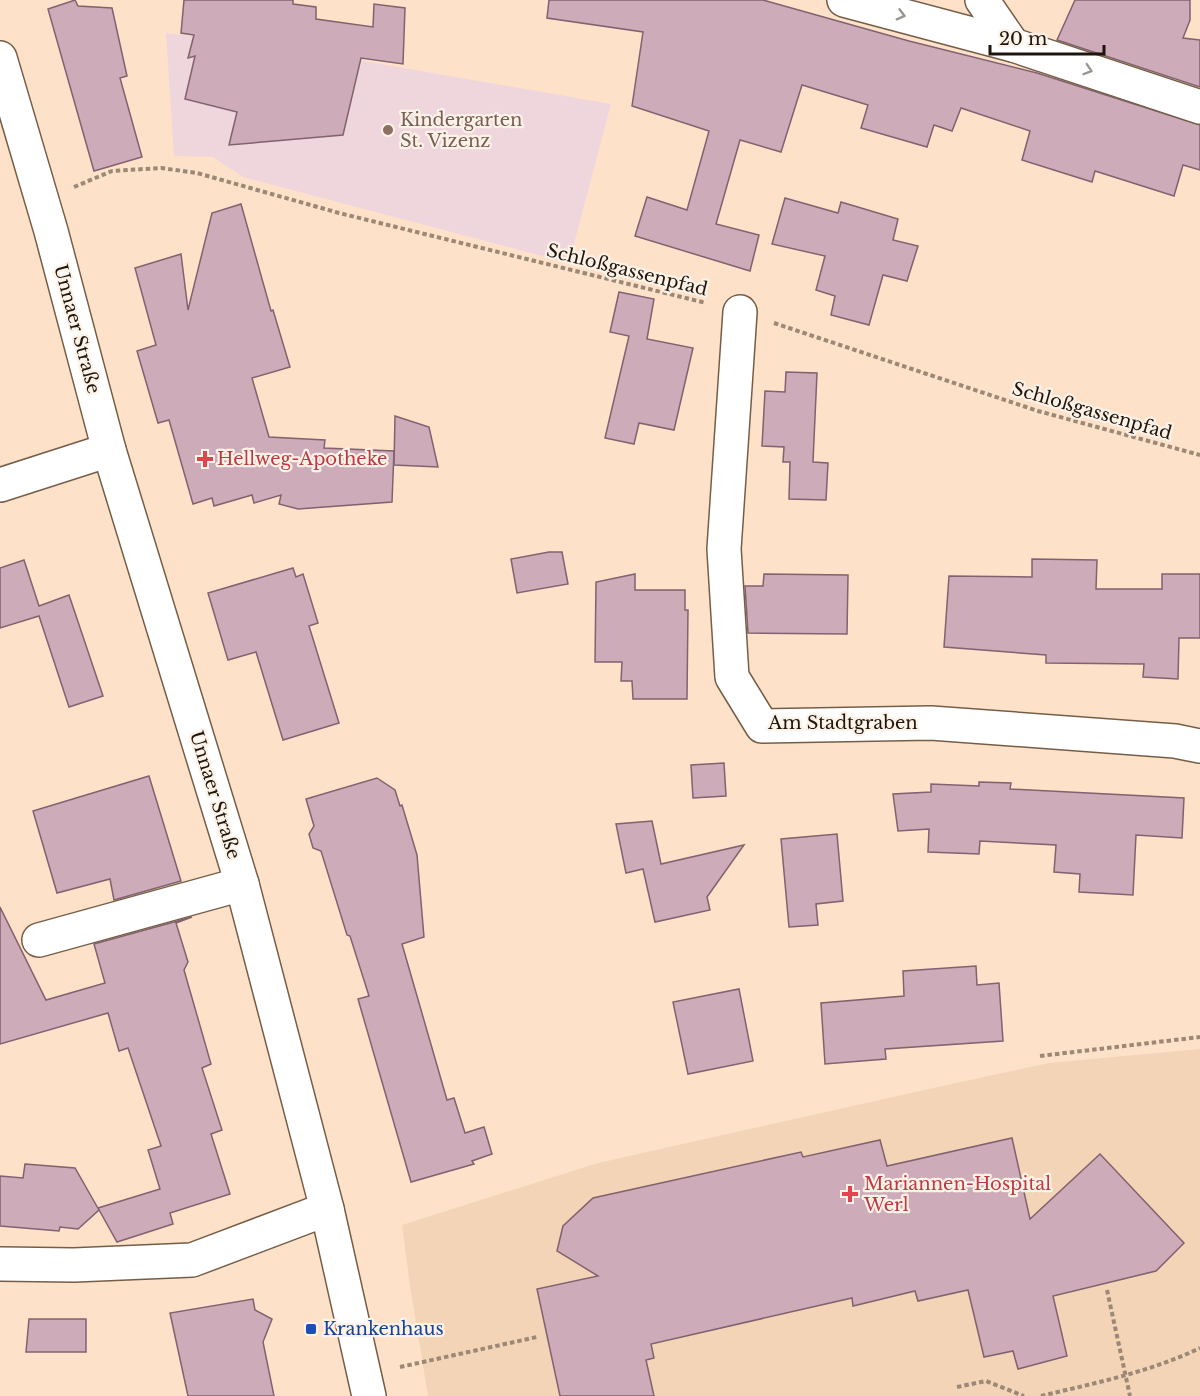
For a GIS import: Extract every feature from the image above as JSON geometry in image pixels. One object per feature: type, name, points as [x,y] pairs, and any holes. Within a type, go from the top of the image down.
[{"type":"street","points":[[844,0],[1013,45],[1200,107]]},
{"type":"street","points":[[982,0],[1013,45]]},
{"type":"street","name":"Unnaer Straße","points":[[0,58],[11,136],[42,199],[109,450],[242,884],[327,1209],[366,1386]]},
{"type":"street","name":"Am Stadtgraben","points":[[740,312],[724,549],[732,677],[762,726],[931,723],[1175,741],[1200,746]]},
{"type":"street","points":[[0,485],[109,450]]},
{"type":"street","points":[[39,940],[242,884]]},
{"type":"street","points":[[0,1264],[74,1266],[192,1260],[327,1209]]},
{"type":"path","name":"Schloßgassenpfad","points":[[42,199],[112,171],[161,168],[197,173],[350,215],[740,312],[1038,411],[1200,455]]},
{"type":"path","points":[[1040,1056],[1200,1037]]},
{"type":"path","points":[[1107,1290],[1130,1396]]},
{"type":"path","points":[[366,1386],[537,1337]]},
{"type":"path","points":[[1041,1396],[1125,1375],[1181,1357],[1200,1348]]},
{"type":"path","points":[[957,1387],[986,1381],[1024,1396]]},
{"type":"shaded area","name":"Kindergarten St. Vizenz","points":[[166,33],[283,47],[611,104],[569,263],[243,177],[213,157],[174,156]]},
{"type":"shaded area","name":"Mariannen-Hospital Werl","points":[[1200,1049],[1200,1396],[428,1396],[402,1225],[598,1163],[951,1084],[1049,1063]]},
{"type":"building","points":[[75,0],[78,6],[112,8],[127,76],[120,78],[142,157],[94,171],[48,9]]},
{"type":"building","points":[[184,0],[293,0],[293,4],[316,7],[316,19],[373,27],[374,4],[405,8],[403,64],[361,58],[343,135],[229,145],[237,112],[185,99],[195,56],[188,58],[194,35],[181,33]]},
{"type":"building","points":[[549,0],[763,0],[909,41],[1037,73],[1200,125],[1200,170],[1183,165],[1174,196],[1095,171],[1092,182],[1022,160],[1030,131],[961,108],[952,131],[934,125],[927,147],[861,128],[868,105],[802,85],[781,152],[740,140],[716,224],[759,235],[750,271],[635,236],[647,197],[687,210],[709,131],[632,106],[643,32],[547,18]]},
{"type":"building","points":[[1075,0],[1190,0],[1190,20],[1183,38],[1200,40],[1200,87],[1057,40]]},
{"type":"building","points":[[785,198],[838,213],[841,202],[898,219],[893,240],[918,246],[907,281],[883,275],[869,325],[831,315],[835,296],[816,290],[825,256],[772,244]]},
{"type":"building","points":[[241,204],[271,311],[273,310],[290,367],[252,378],[269,437],[325,440],[324,448],[394,451],[392,502],[298,509],[279,504],[281,495],[254,503],[252,495],[214,506],[212,498],[193,504],[169,420],[158,423],[137,351],[156,345],[135,268],[181,254],[188,310],[212,213]]},
{"type":"building","points":[[619,292],[654,299],[647,339],[693,348],[674,430],[639,423],[634,444],[605,438],[629,336],[610,332]]},
{"type":"building","points":[[786,372],[817,373],[813,462],[828,463],[826,500],[789,499],[790,462],[783,462],[784,447],[762,446],[765,391],[785,392]]},
{"type":"building","points":[[395,416],[429,427],[438,467],[394,465]]},
{"type":"building","points":[[562,552],[568,584],[517,593],[511,559]]},
{"type":"building","points":[[1032,559],[1097,560],[1096,589],[1162,589],[1162,574],[1200,574],[1200,638],[1179,638],[1178,679],[1143,677],[1144,664],[1046,663],[1046,655],[944,647],[949,576],[1032,577]]},
{"type":"building","points":[[24,560],[39,606],[69,595],[103,696],[69,707],[39,616],[0,628],[0,568]]},
{"type":"building","points":[[293,568],[296,577],[303,574],[318,623],[309,626],[339,723],[283,740],[256,652],[228,660],[208,593]]},
{"type":"building","points":[[635,574],[635,590],[685,590],[685,610],[688,610],[687,699],[633,699],[632,681],[621,681],[622,662],[595,662],[596,582]]},
{"type":"building","points":[[764,574],[848,575],[847,634],[748,633],[745,586],[763,586]]},
{"type":"building","points":[[724,763],[726,796],[693,798],[691,765]]},
{"type":"building","points":[[149,776],[181,881],[114,900],[110,879],[57,893],[33,811]]},
{"type":"building","points":[[377,778],[395,790],[400,806],[402,805],[417,855],[424,937],[402,944],[447,1100],[454,1098],[465,1133],[484,1127],[492,1154],[472,1161],[474,1164],[411,1182],[358,999],[369,996],[321,851],[313,848],[309,834],[314,826],[306,799]]},
{"type":"building","points":[[979,782],[1011,783],[1010,789],[1184,798],[1182,838],[1136,835],[1133,895],[1079,892],[1080,874],[1054,872],[1056,845],[980,841],[979,854],[928,852],[929,829],[898,831],[893,794],[931,792],[931,784],[979,786]]},
{"type":"building","points":[[652,821],[661,864],[744,845],[707,897],[710,910],[655,922],[643,869],[626,873],[616,824]]},
{"type":"building","points":[[837,834],[843,901],[816,904],[818,925],[789,927],[781,839]]},
{"type":"building","points":[[0,907],[46,1000],[105,983],[94,944],[192,917],[176,923],[188,962],[184,970],[211,1064],[202,1068],[222,1130],[211,1134],[230,1194],[170,1213],[173,1224],[117,1242],[98,1208],[160,1189],[148,1150],[161,1146],[128,1048],[119,1051],[108,1013],[0,1044]]},
{"type":"building","points":[[976,966],[977,985],[999,983],[1003,1041],[885,1049],[886,1059],[825,1064],[821,1003],[904,996],[903,971]]},
{"type":"building","points":[[739,989],[753,1061],[688,1074],[673,1002]]},
{"type":"building","points":[[1012,1138],[1030,1219],[1100,1154],[1184,1243],[1156,1271],[1053,1296],[1067,1356],[1018,1369],[1013,1351],[984,1357],[968,1290],[918,1301],[915,1291],[853,1306],[852,1298],[651,1344],[654,1358],[646,1360],[654,1396],[560,1396],[537,1289],[598,1276],[557,1251],[563,1226],[593,1198],[801,1152],[803,1157],[880,1140],[887,1166]]},
{"type":"building","points":[[25,1164],[75,1168],[99,1210],[78,1229],[60,1227],[59,1231],[0,1226],[0,1176],[23,1178]]},
{"type":"building","points":[[253,1299],[255,1310],[272,1319],[263,1342],[274,1396],[188,1396],[170,1313]]},
{"type":"building","points":[[29,1319],[86,1319],[86,1352],[26,1352]]},
{"type":"place","name":"Kindergarten St. Vizenz","points":[[388,130]]},
{"type":"place","name":"Hellweg-Apotheke","points":[[205,459]]},
{"type":"place","name":"Mariannen-Hospital Werl","points":[[850,1194]]},
{"type":"place","name":"Krankenhaus","points":[[311,1329]]}]
